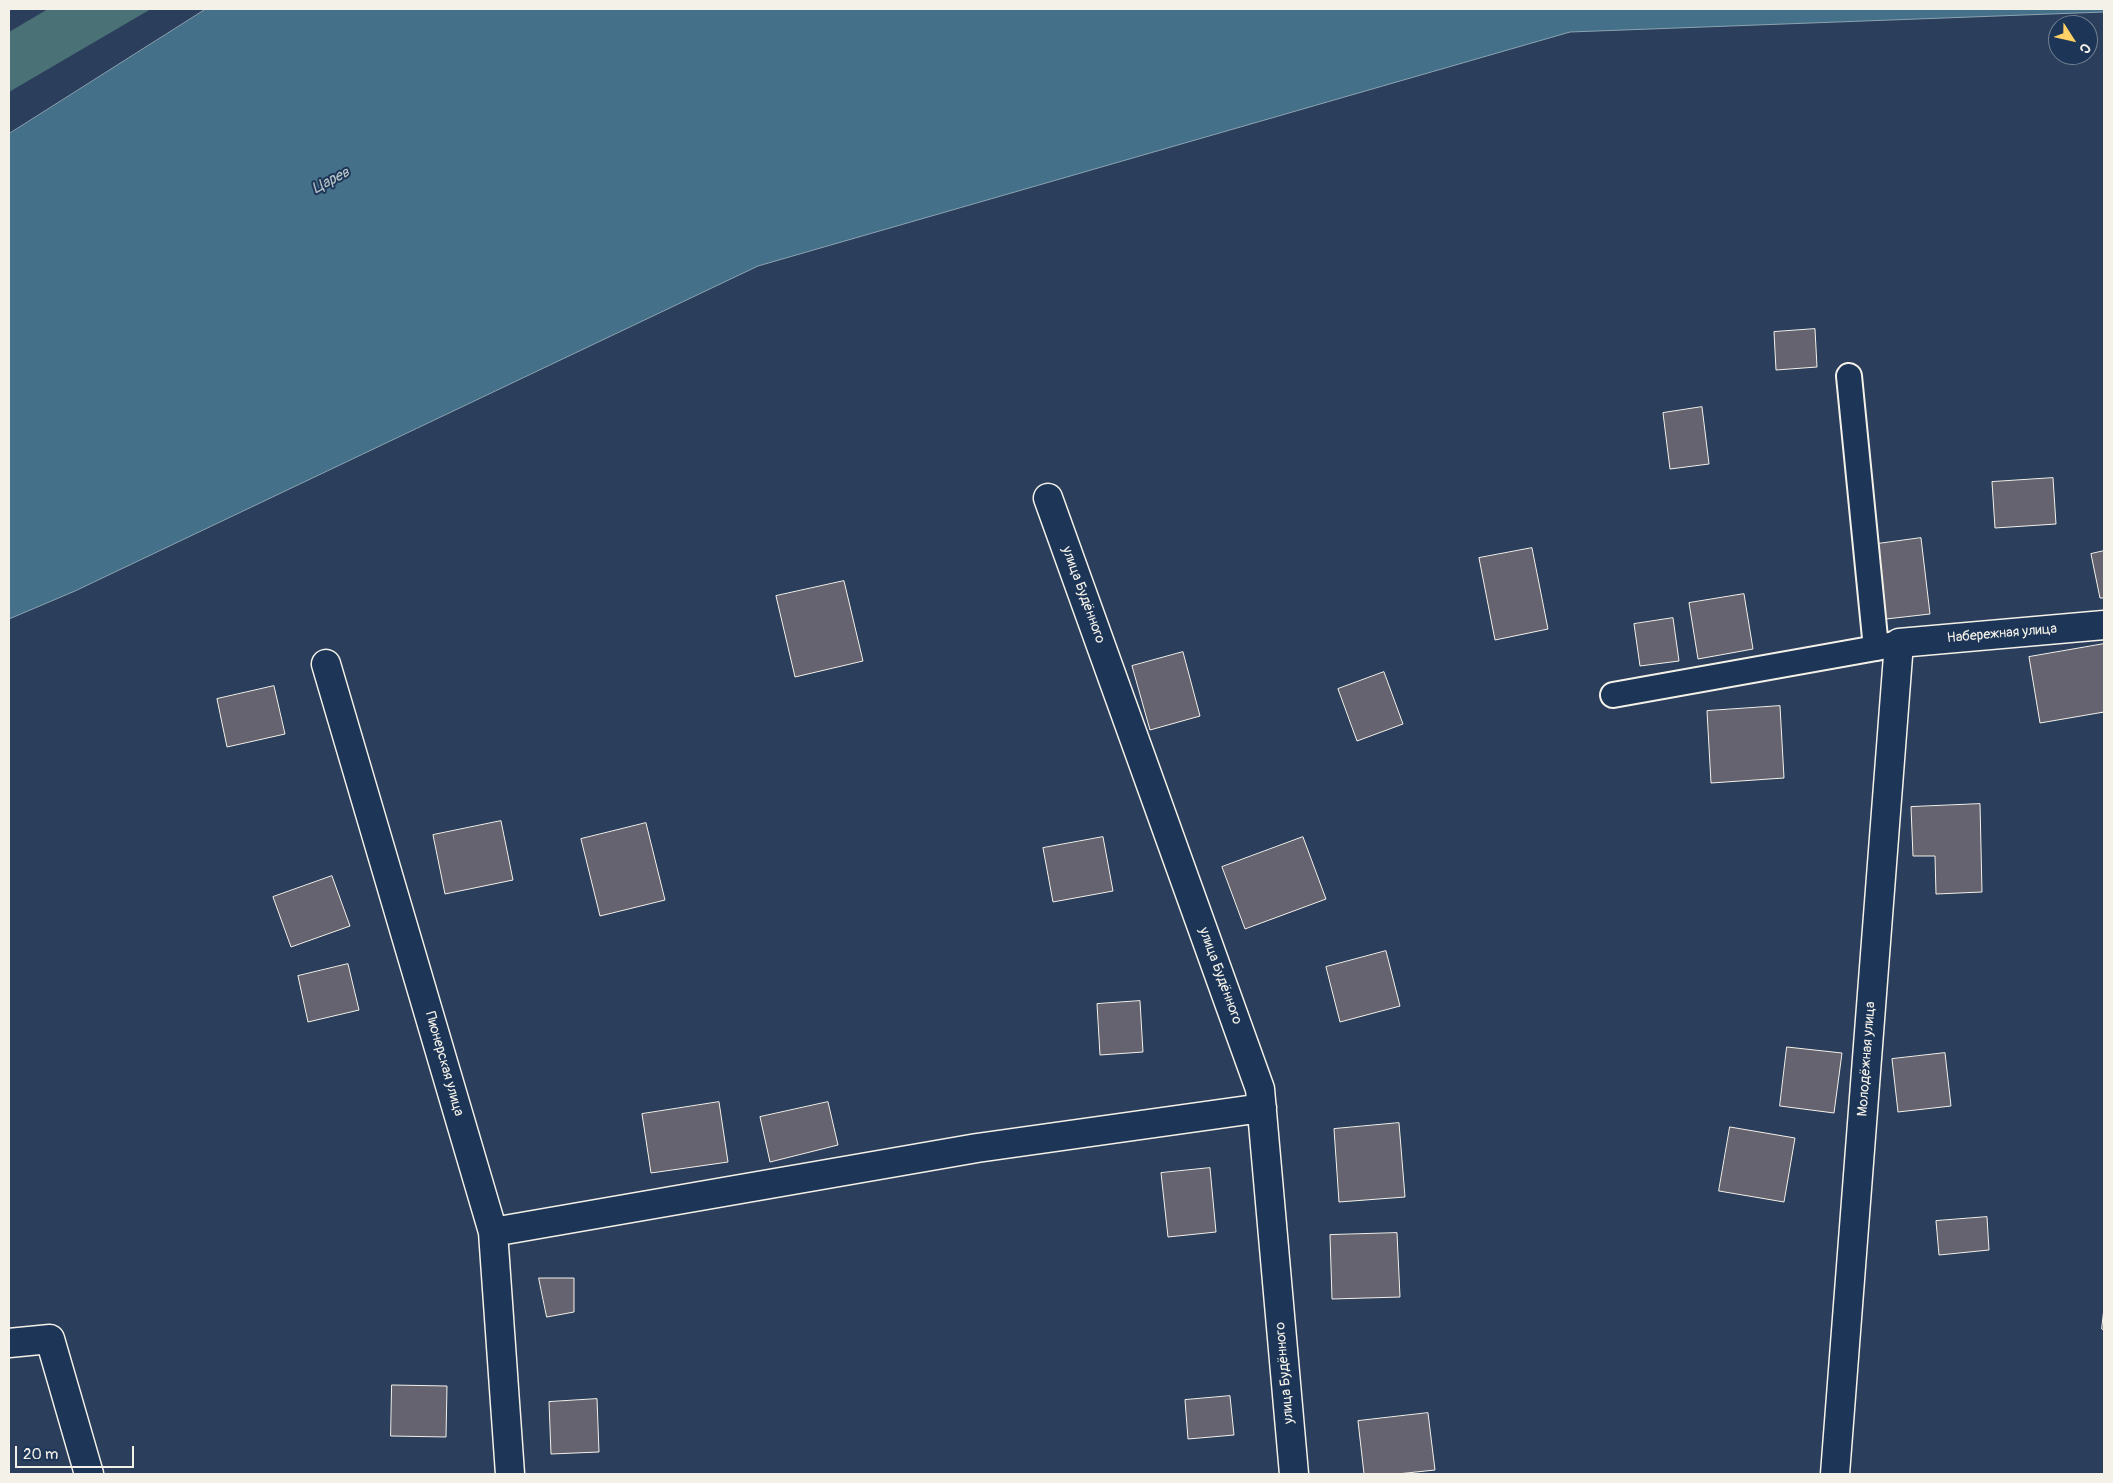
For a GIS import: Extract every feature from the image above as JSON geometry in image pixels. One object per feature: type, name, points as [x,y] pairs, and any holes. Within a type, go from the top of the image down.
[{"type":"street","name":"улица Будённого","points":[[1048,498],[1260,1089],[1294,1474]]},
{"type":"street","name":"Набережная улица","points":[[1888,646],[2104,625]]},
{"type":"street","name":"Молодёжная улица","points":[[1835,1474],[1888,646]]},
{"type":"street","name":"Пионерская улица","points":[[326,664],[493,1232],[510,1474]]},
{"type":"street","points":[[493,1232],[977,1148],[1262,1108]]},
{"type":"street","points":[[9,1343],[50,1339],[89,1474]]},
{"type":"lane","points":[[1613,696],[1888,646],[1849,376]]},
{"type":"green space","points":[[48,9],[151,9],[9,92],[9,32]]},
{"type":"water","name":"Царев","points":[[206,9],[2104,9],[2104,12],[1570,32],[758,266],[75,591],[9,619],[9,134]]},
{"type":"building","points":[[1815,329],[1817,367],[1776,370],[1774,332]]},
{"type":"building","points":[[1702,407],[1709,464],[1670,469],[1663,413]]},
{"type":"building","points":[[2053,478],[2056,524],[1995,528],[1992,482]]},
{"type":"building","points":[[1921,538],[1930,614],[1886,619],[1877,544]]},
{"type":"building","points":[[1532,548],[1548,629],[1495,640],[1479,558]]},
{"type":"building","points":[[2104,551],[2104,598],[2100,598],[2091,554]]},
{"type":"building","points":[[844,581],[863,661],[795,677],[776,596]]},
{"type":"building","points":[[1744,594],[1753,649],[1698,659],[1689,603]]},
{"type":"building","points":[[1673,618],[1679,661],[1640,666],[1634,624]]},
{"type":"building","points":[[2104,644],[2104,712],[2040,723],[2029,657]]},
{"type":"building","points":[[1183,652],[1200,716],[1150,730],[1132,666]]},
{"type":"building","points":[[1384,672],[1403,724],[1357,741],[1338,689]]},
{"type":"building","points":[[274,686],[285,734],[227,747],[217,699]]},
{"type":"building","points":[[1780,706],[1784,778],[1711,783],[1707,711]]},
{"type":"building","points":[[1980,804],[1982,892],[1936,894],[1935,856],[1913,856],[1911,807]]},
{"type":"building","points":[[501,821],[513,880],[445,894],[433,835]]},
{"type":"building","points":[[646,823],[665,900],[600,916],[581,839]]},
{"type":"building","points":[[1103,837],[1113,891],[1053,902],[1043,848]]},
{"type":"building","points":[[1303,837],[1326,899],[1245,929],[1222,867]]},
{"type":"building","points":[[332,876],[350,926],[291,947],[273,897]]},
{"type":"building","points":[[1386,951],[1400,1006],[1340,1022],[1326,967]]},
{"type":"building","points":[[348,964],[359,1010],[308,1022],[298,976]]},
{"type":"building","points":[[1140,1001],[1143,1052],[1100,1055],[1097,1004]]},
{"type":"building","points":[[1787,1047],[1842,1053],[1834,1113],[1780,1106]]},
{"type":"building","points":[[1945,1053],[1951,1106],[1898,1112],[1892,1059]]},
{"type":"building","points":[[719,1102],[728,1162],[651,1173],[642,1114]]},
{"type":"building","points":[[828,1102],[838,1145],[770,1162],[760,1117]]},
{"type":"building","points":[[1399,1123],[1405,1197],[1339,1202],[1334,1129]]},
{"type":"building","points":[[1730,1127],[1795,1138],[1784,1202],[1719,1191]]},
{"type":"building","points":[[1210,1168],[1216,1232],[1168,1237],[1161,1173]]},
{"type":"building","points":[[1987,1217],[1989,1250],[1939,1255],[1936,1221]]},
{"type":"building","points":[[1397,1233],[1400,1297],[1332,1299],[1330,1235]]},
{"type":"building","points":[[539,1278],[574,1278],[574,1312],[547,1317]]},
{"type":"building","points":[[2104,1308],[2104,1330],[2102,1329]]},
{"type":"building","points":[[392,1385],[447,1386],[446,1437],[391,1436]]},
{"type":"building","points":[[1230,1396],[1234,1435],[1188,1439],[1185,1400]]},
{"type":"building","points":[[597,1399],[599,1452],[551,1454],[549,1402]]},
{"type":"building","points":[[1428,1413],[1435,1470],[1397,1474],[1364,1474],[1358,1421]]}]
